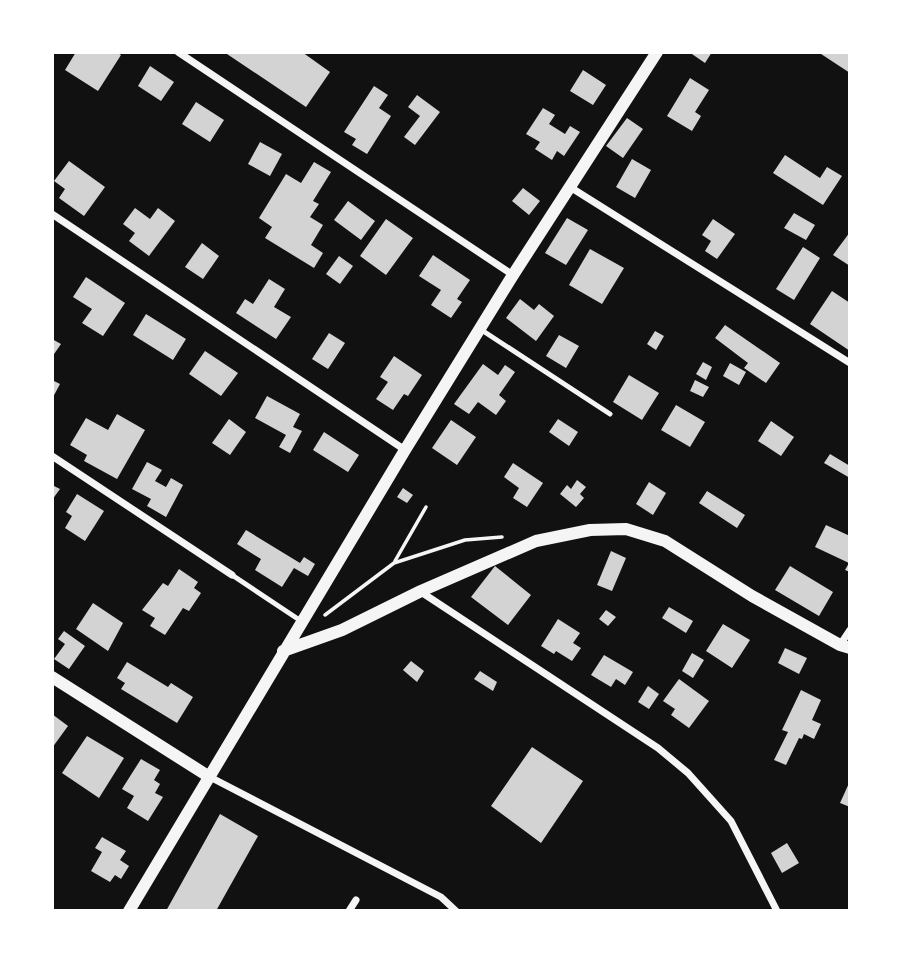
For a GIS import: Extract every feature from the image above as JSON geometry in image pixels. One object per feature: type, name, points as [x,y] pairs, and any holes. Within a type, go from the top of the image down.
[{"type":"street","points":[[178,52],[513,275]]},
{"type":"street","points":[[129,911],[405,450],[653,54]]},
{"type":"street","points":[[569,187],[849,363]]},
{"type":"street","points":[[52,214],[405,450]]},
{"type":"street","points":[[52,456],[232,575]]},
{"type":"street","points":[[283,651],[342,630],[421,591],[536,541],[590,530],[626,529],[665,541],[752,596],[845,646],[849,630]]},
{"type":"street","points":[[421,591],[658,748],[688,773],[730,821],[777,911]]},
{"type":"street","points":[[52,677],[208,776],[441,897],[456,911]]},
{"type":"street","points":[[349,911],[355,900]]},
{"type":"lane","points":[[480,329],[610,414]]},
{"type":"lane","points":[[232,575],[301,621]]},
{"type":"path","points":[[394,563],[426,507]]},
{"type":"path","points":[[318,621],[394,563],[465,540],[503,537]]},
{"type":"building","points":[[76,52],[116,52],[121,55],[98,91],[65,70]]},
{"type":"building","points":[[224,52],[302,52],[330,72],[306,107]]},
{"type":"building","points":[[689,52],[712,52],[705,63]]},
{"type":"building","points":[[818,52],[850,52],[850,73]]},
{"type":"building","points":[[150,66],[174,82],[161,101],[138,86]]},
{"type":"building","points":[[583,70],[606,85],[593,105],[570,91]]},
{"type":"building","points":[[690,78],[709,90],[695,112],[701,116],[692,131],[667,116]]},
{"type":"building","points":[[374,86],[388,95],[379,108],[391,116],[367,154],[352,145],[356,139],[344,132]]},
{"type":"building","points":[[417,95],[440,112],[415,145],[404,137],[420,116],[408,107]]},
{"type":"building","points":[[196,102],[224,120],[210,142],[182,124]]},
{"type":"building","points":[[543,108],[555,115],[549,124],[565,134],[570,126],[580,132],[564,156],[557,151],[552,160],[535,149],[540,142],[526,134]]},
{"type":"building","points":[[627,118],[643,129],[623,158],[606,146]]},
{"type":"building","points":[[260,142],[282,154],[270,176],[248,164]]},
{"type":"building","points":[[785,155],[820,178],[827,167],[842,176],[823,205],[773,173]]},
{"type":"building","points":[[632,159],[651,170],[635,198],[616,187]]},
{"type":"building","points":[[69,161],[105,187],[84,216],[59,198],[65,189],[54,181]]},
{"type":"building","points":[[314,162],[331,172],[313,201],[319,204],[310,217],[323,225],[311,245],[323,253],[314,268],[265,238],[272,227],[259,218],[286,174],[301,183]]},
{"type":"building","points":[[523,188],[540,201],[529,215],[512,201]]},
{"type":"building","points":[[348,201],[375,221],[361,240],[334,220]]},
{"type":"building","points":[[135,208],[150,219],[158,208],[175,221],[149,256],[129,241],[135,233],[123,224]]},
{"type":"building","points":[[794,213],[815,225],[806,240],[784,228]]},
{"type":"building","points":[[567,218],[588,230],[566,265],[545,253]]},
{"type":"building","points":[[386,219],[413,238],[386,275],[360,256]]},
{"type":"building","points":[[713,219],[735,234],[717,259],[705,251],[711,241],[702,235]]},
{"type":"building","points":[[850,232],[850,266],[833,255]]},
{"type":"building","points":[[202,243],[219,256],[203,279],[185,267]]},
{"type":"building","points":[[803,247],[820,258],[794,300],[776,289]]},
{"type":"building","points":[[590,249],[624,268],[602,304],[569,285]]},
{"type":"building","points":[[433,255],[470,280],[457,299],[462,302],[451,318],[431,305],[441,290],[419,276]]},
{"type":"building","points":[[339,256],[353,266],[340,284],[326,274]]},
{"type":"building","points":[[86,277],[125,303],[103,336],[82,323],[92,309],[73,297]]},
{"type":"building","points":[[269,279],[285,289],[274,307],[291,317],[276,339],[236,313],[245,299],[253,304]]},
{"type":"building","points":[[832,291],[850,303],[850,351],[810,324]]},
{"type":"building","points":[[520,299],[534,310],[539,304],[554,316],[536,341],[506,318]]},
{"type":"building","points":[[146,314],[186,339],[173,360],[133,335]]},
{"type":"building","points":[[725,325],[780,363],[766,383],[744,368],[748,363],[715,338]]},
{"type":"building","points":[[655,331],[664,336],[656,350],[647,344]]},
{"type":"building","points":[[329,333],[345,343],[328,369],[312,359]]},
{"type":"building","points":[[559,335],[579,346],[566,368],[546,356]]},
{"type":"building","points":[[52,339],[61,344],[52,357]]},
{"type":"building","points":[[205,351],[238,373],[221,396],[189,374]]},
{"type":"building","points":[[394,356],[422,375],[408,396],[404,394],[393,410],[376,399],[388,382],[380,377]]},
{"type":"building","points":[[703,362],[712,367],[706,380],[696,374]]},
{"type":"building","points":[[730,363],[746,372],[739,385],[723,376]]},
{"type":"building","points":[[483,364],[498,375],[505,365],[515,372],[499,395],[506,401],[496,415],[478,402],[469,414],[454,404]]},
{"type":"building","points":[[629,375],[659,393],[642,420],[613,402]]},
{"type":"building","points":[[52,380],[60,384],[52,399]]},
{"type":"building","points":[[695,380],[709,387],[703,397],[690,391]]},
{"type":"building","points":[[267,396],[300,414],[293,427],[302,431],[290,453],[279,447],[286,435],[255,418]]},
{"type":"building","points":[[676,405],[705,422],[690,447],[661,430]]},
{"type":"building","points":[[117,414],[145,430],[117,479],[84,461],[87,455],[70,445],[86,418],[108,430]]},
{"type":"building","points":[[229,419],[246,432],[230,455],[212,443]]},
{"type":"building","points":[[558,419],[578,432],[569,446],[549,432]]},
{"type":"building","points":[[451,420],[476,437],[457,465],[432,448]]},
{"type":"building","points":[[771,421],[794,437],[781,456],[758,441]]},
{"type":"building","points":[[324,432],[359,455],[348,472],[313,450]]},
{"type":"building","points":[[830,454],[850,466],[850,478],[824,463]]},
{"type":"building","points":[[147,462],[162,470],[155,481],[166,487],[171,478],[183,485],[166,517],[147,506],[151,499],[132,489]]},
{"type":"building","points":[[513,463],[543,483],[527,507],[513,498],[519,488],[504,477]]},
{"type":"building","points":[[577,480],[586,487],[580,494],[584,498],[576,507],[560,494],[567,485],[571,489]]},
{"type":"building","points":[[649,482],[666,493],[653,515],[636,504]]},
{"type":"building","points":[[52,485],[60,489],[52,500]]},
{"type":"building","points":[[403,488],[413,495],[407,503],[397,497]]},
{"type":"building","points":[[707,491],[745,515],[737,528],[699,503]]},
{"type":"building","points":[[77,494],[104,511],[85,541],[65,528],[72,516],[66,512]]},
{"type":"building","points":[[826,525],[850,536],[850,572],[845,570],[849,563],[815,547]]},
{"type":"building","points":[[246,530],[300,563],[304,557],[315,564],[308,576],[294,568],[282,587],[255,570],[261,559],[237,544]]},
{"type":"building","points":[[611,551],[626,558],[612,591],[597,585]]},
{"type":"building","points":[[495,566],[531,595],[508,625],[471,597]]},
{"type":"building","points":[[790,566],[833,592],[819,616],[775,590]]},
{"type":"building","points":[[179,569],[198,582],[194,588],[201,593],[189,611],[183,608],[165,635],[150,626],[155,618],[142,610],[163,583],[168,586]]},
{"type":"building","points":[[93,603],[123,623],[108,651],[76,629]]},
{"type":"building","points":[[669,607],[693,621],[686,633],[662,618]]},
{"type":"building","points":[[606,610],[616,617],[608,626],[599,619]]},
{"type":"building","points":[[558,619],[580,633],[573,643],[581,648],[572,661],[541,646]]},
{"type":"building","points":[[723,624],[750,640],[732,668],[706,651]]},
{"type":"building","points":[[64,631],[85,646],[69,669],[54,659],[65,644],[58,639]]},
{"type":"building","points":[[785,648],[807,658],[799,674],[778,663]]},
{"type":"building","points":[[692,653],[704,660],[693,678],[682,671]]},
{"type":"building","points":[[604,655],[633,672],[625,685],[616,679],[611,687],[591,675]]},
{"type":"building","points":[[411,661],[424,671],[417,682],[403,670]]},
{"type":"building","points":[[127,662],[168,687],[171,683],[193,697],[177,723],[121,689],[125,683],[117,678]]},
{"type":"building","points":[[480,671],[497,682],[493,691],[474,679]]},
{"type":"building","points":[[679,679],[709,701],[689,728],[671,715],[675,709],[663,701]]},
{"type":"building","points":[[648,686],[659,694],[649,709],[638,702]]},
{"type":"building","points":[[801,690],[821,700],[812,720],[821,724],[814,739],[804,734],[802,739],[799,738],[786,765],[774,760],[788,732],[782,730]]},
{"type":"building","points":[[52,714],[68,726],[52,748]]},
{"type":"building","points":[[87,736],[124,758],[99,798],[62,773]]},
{"type":"building","points":[[532,747],[583,781],[541,843],[491,806]]},
{"type":"building","points":[[141,759],[160,770],[154,780],[160,784],[155,793],[163,797],[148,821],[127,808],[134,796],[122,789]]},
{"type":"building","points":[[850,781],[850,807],[840,803]]},
{"type":"building","points":[[220,814],[258,836],[216,911],[166,911]]},
{"type":"building","points":[[102,837],[126,851],[120,860],[129,866],[121,879],[115,875],[110,882],[91,871],[102,852],[95,848]]},
{"type":"building","points":[[787,843],[799,863],[782,873],[771,853]]}]
